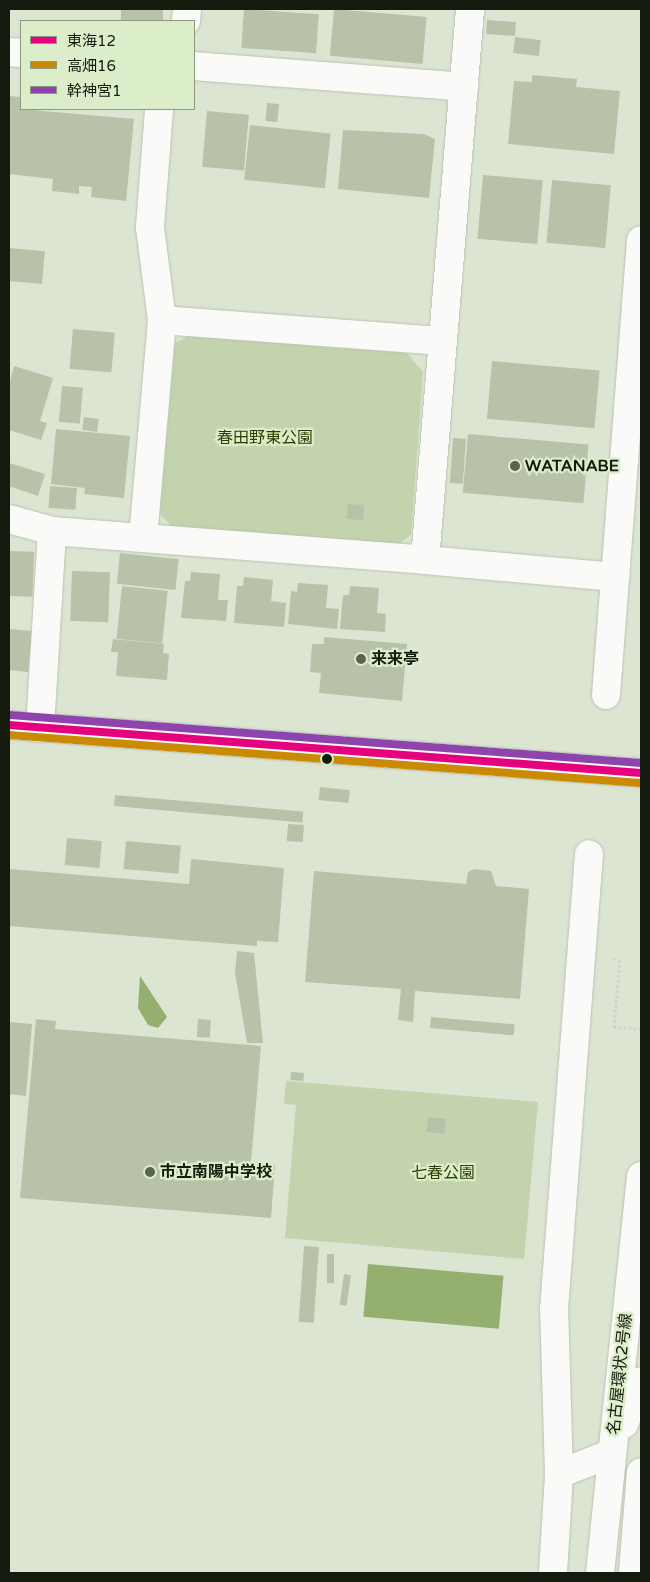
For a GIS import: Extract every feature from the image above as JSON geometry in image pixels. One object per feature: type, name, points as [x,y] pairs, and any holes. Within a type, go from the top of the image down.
[{"type":"main road","points":[[425,560],[470,9]]},
{"type":"main road","points":[[195,66],[464,87]]},
{"type":"main road","points":[[143,538],[162,320],[150,227],[159,110]]},
{"type":"main road","points":[[606,695],[641,240]]},
{"type":"main road","points":[[162,320],[442,342]]},
{"type":"main road","points":[[9,519],[52,531],[615,577]]},
{"type":"main road","points":[[40,728],[52,531]]},
{"type":"main road","points":[[9,725],[641,773]]},
{"type":"main road","points":[[552,1573],[559,1474],[554,1309],[589,854]]},
{"type":"main road","name":"名古屋環状2号線","points":[[600,1573],[641,1176]]},
{"type":"main road","points":[[559,1474],[612,1453],[641,1381]]},
{"type":"main road","points":[[633,1573],[641,1472]]},
{"type":"path","points":[[614,1027],[641,1029]]},
{"type":"green space","name":"春田野東公園","points":[[189,336],[407,353],[423,372],[411,535],[399,544],[172,527],[160,514],[175,343]]},
{"type":"green space","name":"七春公園","points":[[286,1081],[538,1102],[524,1259],[285,1238],[296,1105],[284,1104]]},
{"type":"shaded area","points":[[140,976],[167,1017],[158,1028],[148,1025],[138,1008]]},
{"type":"shaded area","points":[[368,1264],[503,1276],[499,1329],[363,1317]]},
{"type":"building","points":[[121,9],[163,9],[163,20],[121,20]]},
{"type":"building","points":[[244,9],[319,14],[316,53],[241,48]]},
{"type":"building","points":[[334,9],[427,17],[423,64],[330,56]]},
{"type":"building","points":[[487,20],[516,22],[515,36],[486,34]]},
{"type":"building","points":[[515,37],[541,40],[539,56],[513,53]]},
{"type":"building","points":[[532,75],[577,79],[576,87],[620,91],[614,154],[508,144],[514,81],[532,82]]},
{"type":"building","points":[[9,96],[20,97],[20,110],[134,119],[126,201],[91,197],[92,187],[79,186],[79,194],[52,191],[53,179],[9,174]]},
{"type":"building","points":[[267,103],[279,104],[277,122],[265,121]]},
{"type":"building","points":[[207,111],[249,115],[244,170],[202,167]]},
{"type":"building","points":[[250,125],[331,133],[325,188],[244,180]]},
{"type":"building","points":[[343,130],[424,134],[435,139],[429,198],[338,189]]},
{"type":"building","points":[[483,175],[543,180],[537,244],[477,239]]},
{"type":"building","points":[[552,180],[611,185],[605,248],[547,243]]},
{"type":"building","points":[[9,248],[45,251],[42,284],[9,281]]},
{"type":"building","points":[[73,329],[115,333],[111,373],[70,369]]},
{"type":"building","points":[[492,361],[600,370],[595,428],[487,419]]},
{"type":"building","points":[[14,366],[53,378],[40,421],[47,423],[41,440],[9,430],[9,385]]},
{"type":"building","points":[[62,386],[83,388],[80,424],[59,422]]},
{"type":"building","points":[[84,417],[99,419],[97,432],[82,430]]},
{"type":"building","points":[[56,429],[130,436],[124,498],[84,494],[85,488],[51,484]]},
{"type":"building","points":[[468,434],[589,445],[583,503],[463,493]]},
{"type":"building","points":[[453,438],[466,439],[463,484],[450,483]]},
{"type":"building","points":[[9,463],[45,474],[38,496],[9,486]]},
{"type":"building","points":[[50,486],[77,488],[75,510],[48,508]]},
{"type":"building","points":[[348,504],[364,505],[363,520],[347,519]]},
{"type":"building","points":[[9,551],[34,552],[32,597],[9,596]]},
{"type":"building","points":[[120,553],[179,559],[175,590],[117,584]]},
{"type":"building","points":[[72,571],[110,572],[108,622],[70,621]]},
{"type":"building","points":[[191,572],[220,574],[218,600],[228,600],[226,621],[181,618],[185,581],[190,581]]},
{"type":"building","points":[[244,577],[273,580],[271,601],[286,603],[284,627],[234,623],[237,586],[243,586]]},
{"type":"building","points":[[298,583],[328,585],[326,608],[339,609],[337,629],[288,624],[291,591],[297,592]]},
{"type":"building","points":[[122,586],[168,591],[162,644],[116,639]]},
{"type":"building","points":[[350,586],[379,588],[377,613],[386,614],[385,632],[340,629],[343,595],[349,595]]},
{"type":"building","points":[[9,629],[32,631],[28,672],[9,670]]},
{"type":"building","points":[[324,637],[407,644],[402,701],[319,693],[321,673],[310,672],[312,644],[324,644]]},
{"type":"building","points":[[113,639],[164,644],[163,653],[169,654],[167,680],[116,676],[118,652],[111,652]]},
{"type":"building","points":[[320,787],[350,790],[348,803],[319,800]]},
{"type":"building","points":[[115,795],[303,811],[302,822],[114,806]]},
{"type":"building","points":[[288,824],[304,825],[303,842],[287,841]]},
{"type":"building","points":[[67,838],[102,841],[100,868],[65,865]]},
{"type":"building","points":[[126,841],[181,846],[178,874],[124,869]]},
{"type":"building","points":[[191,859],[284,868],[278,942],[257,941],[257,946],[9,926],[9,869],[189,884]]},
{"type":"building","points":[[474,869],[491,871],[496,886],[529,889],[520,999],[415,991],[413,1022],[398,1020],[401,989],[305,982],[314,871],[466,884],[468,872]]},
{"type":"building","points":[[237,951],[254,953],[263,1043],[247,1043],[235,973]]},
{"type":"building","points":[[431,1017],[515,1024],[514,1035],[430,1028]]},
{"type":"building","points":[[36,1019],[56,1021],[55,1029],[261,1046],[251,1162],[275,1165],[271,1218],[20,1198]]},
{"type":"building","points":[[198,1019],[211,1020],[210,1038],[197,1037]]},
{"type":"building","points":[[9,1022],[32,1024],[26,1096],[9,1094]]},
{"type":"building","points":[[291,1072],[304,1073],[303,1081],[290,1080]]},
{"type":"building","points":[[428,1117],[446,1119],[444,1134],[426,1132]]},
{"type":"building","points":[[304,1246],[319,1247],[314,1323],[299,1322]]},
{"type":"building","points":[[327,1254],[334,1254],[334,1283],[327,1283]]},
{"type":"building","points":[[344,1274],[351,1275],[347,1306],[340,1305]]},
{"type":"transit line","name":"幹神宮1","points":[[10,715],[641,763]]},
{"type":"transit line","name":"東海12","points":[[9,725],[641,773]]},
{"type":"transit line","name":"高畑16","points":[[9,735],[640,783]]},
{"type":"place","name":"WATANABE","points":[[515,466]]},
{"type":"place","name":"来来亭","points":[[361,659]]},
{"type":"place","name":"市立南陽中学校","points":[[150,1172]]}]
